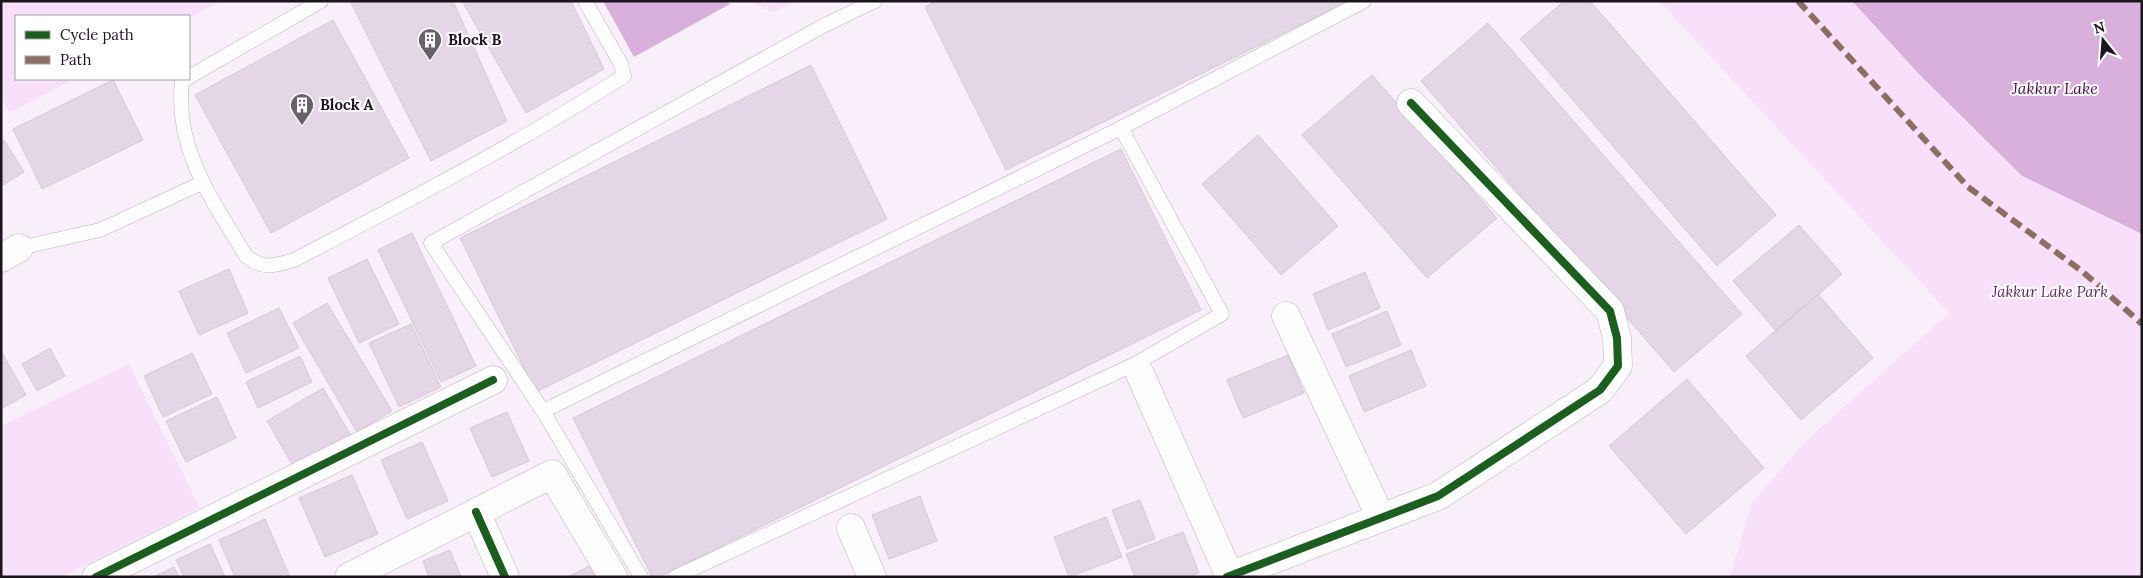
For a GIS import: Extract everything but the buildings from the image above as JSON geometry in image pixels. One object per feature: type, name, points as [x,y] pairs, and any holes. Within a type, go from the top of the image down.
[{"type":"street","points":[[1137,369],[1229,576],[1438,496],[1600,390],[1618,366],[1616,338],[1610,311],[1411,103]]},
{"type":"street","points":[[1286,316],[1381,518]]},
{"type":"street","points":[[96,577],[504,375]]},
{"type":"street","points":[[349,577],[562,468],[613,577]]},
{"type":"street","points":[[476,512],[505,577]]},
{"type":"street","points":[[851,528],[872,577]]},
{"type":"lane","points":[[190,76],[321,1]]},
{"type":"lane","points":[[184,80],[180,99],[191,158],[202,183],[246,256],[256,263],[274,266],[294,260],[416,196],[565,114],[624,76],[621,64],[585,1]]},
{"type":"lane","points":[[641,577],[562,468],[543,411],[504,375],[431,243],[814,31],[875,1]]},
{"type":"lane","points":[[543,411],[1121,128],[1364,1]]},
{"type":"lane","points":[[675,577],[1137,369],[1222,314],[1121,128]]},
{"type":"lane","points":[[10,253],[100,230],[202,183]]},
{"type":"green space","points":[[1,1],[221,1],[190,17],[190,15],[15,15],[15,80],[72,80],[9,113],[1,97]]},
{"type":"green space","points":[[749,1],[797,1],[773,12]]},
{"type":"green space","name":"Jakkur Lake Park","points":[[1659,1],[1852,1],[1919,74],[2022,176],[2142,234],[2142,577],[1730,577],[1752,502],[1807,440],[1949,313]]},
{"type":"green space","points":[[129,364],[200,508],[61,577],[1,577],[1,426]]},
{"type":"water","points":[[603,1],[725,1],[730,4],[634,57]]},
{"type":"water","name":"Jakkur Lake","points":[[1852,1],[2142,1],[2142,234],[2022,176],[1919,74]]},
{"type":"marked path","points":[[1798,1],[1968,187],[2083,272],[2142,324]]},
{"type":"cycle path","points":[[1227,577],[1438,496],[1600,390],[1618,366],[1617,338],[1610,311],[1411,103]]},
{"type":"cycle path","points":[[96,577],[493,380]]},
{"type":"cycle path","points":[[476,512],[505,577]]},
{"type":"place","name":"Block B","points":[[430,61]]},
{"type":"place","name":"Block A","points":[[302,126]]}]
